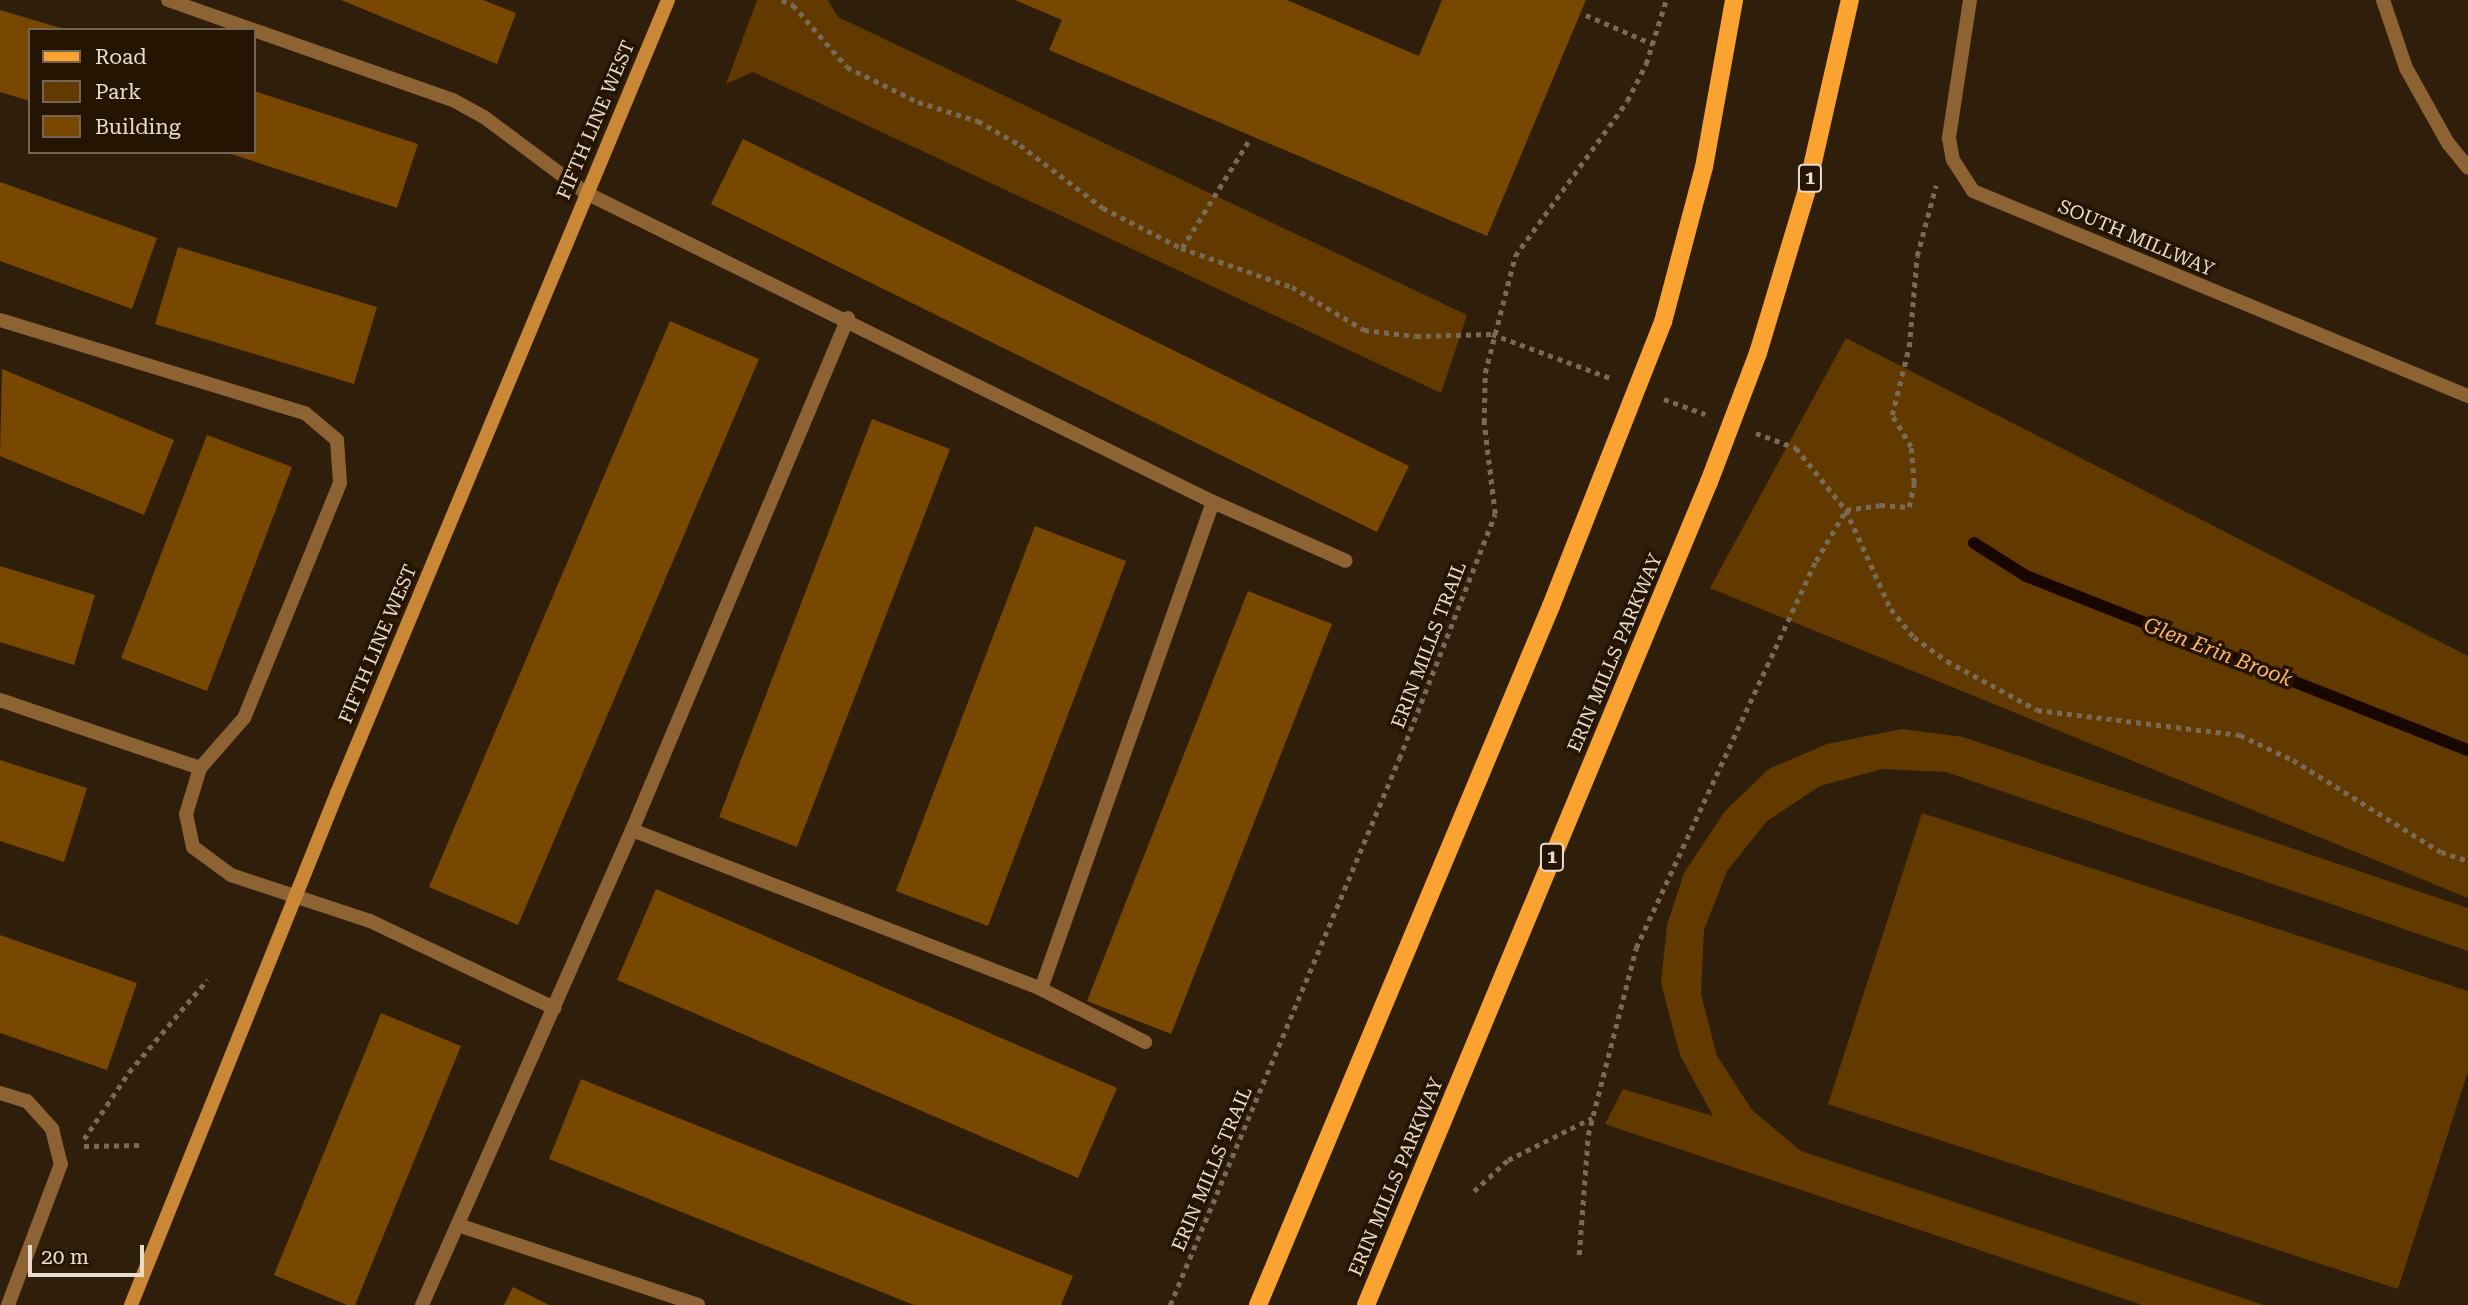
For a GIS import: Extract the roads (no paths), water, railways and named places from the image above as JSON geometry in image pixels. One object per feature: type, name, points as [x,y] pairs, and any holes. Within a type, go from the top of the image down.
[{"type":"main road","points":[[1258,1305],[1615,450],[1663,322],[1704,167],[1734,0]]},
{"type":"main road","name":"ERIN MILLS PARKWAY","points":[[1366,1305],[1709,482],[1758,353],[1806,193],[1850,0]]},
{"type":"street","name":"FIFTH LINE WEST","points":[[131,1305],[586,193],[668,0]]},
{"type":"lane","points":[[168,0],[247,28]]},
{"type":"lane","name":"SOUTH MILLWAY","points":[[1970,0],[1949,138],[1953,160],[1973,191],[2468,397]]},
{"type":"lane","points":[[2384,0],[2406,68],[2448,143],[2468,169]]},
{"type":"lane","points":[[256,31],[453,100],[484,117],[586,193],[848,318],[1213,502],[1346,561]]},
{"type":"lane","points":[[422,1305],[632,831],[848,318]]},
{"type":"lane","points":[[0,320],[305,413],[337,440],[340,483],[244,719],[200,768],[186,814],[193,847],[231,875],[299,894],[370,921],[554,1008]]},
{"type":"lane","points":[[1041,989],[1213,502]]},
{"type":"lane","points":[[0,700],[200,768]]},
{"type":"lane","points":[[632,831],[1041,989],[1145,1042]]},
{"type":"lane","points":[[0,1093],[27,1101],[52,1129],[61,1164],[8,1305]]},
{"type":"lane","points":[[458,1225],[698,1305]]},
{"type":"waterway","name":"Glen Erin Brook","points":[[1974,543],[2026,576],[2468,750]]}]
